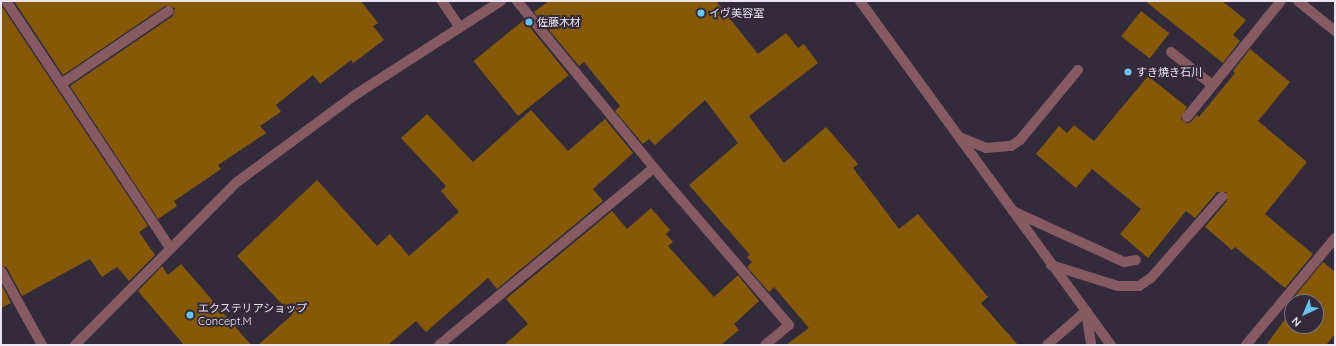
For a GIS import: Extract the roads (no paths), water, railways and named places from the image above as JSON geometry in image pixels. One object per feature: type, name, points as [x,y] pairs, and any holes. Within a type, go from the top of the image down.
[{"type":"street","points":[[6,1],[170,248]]},
{"type":"street","points":[[442,1],[460,28]]},
{"type":"street","points":[[75,345],[237,182],[355,95],[501,1]]},
{"type":"street","points":[[517,1],[654,168],[789,325],[765,345]]},
{"type":"street","points":[[860,1],[1051,265],[1111,345]]},
{"type":"street","points":[[1187,117],[1281,1]]},
{"type":"street","points":[[1298,1],[1335,31]]},
{"type":"street","points":[[61,84],[168,11]]},
{"type":"street","points":[[1171,52],[1212,85]]},
{"type":"street","points":[[959,137],[986,148],[1011,146],[1020,140],[1078,70]]},
{"type":"street","points":[[439,345],[654,168]]},
{"type":"street","points":[[1051,265],[1118,286],[1139,286],[1151,278],[1222,197]]},
{"type":"street","points":[[1011,210],[1124,262],[1136,260]]},
{"type":"street","points":[[1246,345],[1335,238]]},
{"type":"street","points":[[1,271],[42,345]]},
{"type":"street","points":[[1047,345],[1086,310]]},
{"type":"street","points":[[1086,310],[1092,345]]},
{"type":"place","name":"イヴ美容室","points":[[701,13]]},
{"type":"place","name":"佐藤木材","points":[[529,22]]},
{"type":"place","name":"すき焼き石川","points":[[1128,72]]},
{"type":"place","name":"エクステリアショップ Concept.M","points":[[190,315]]}]
